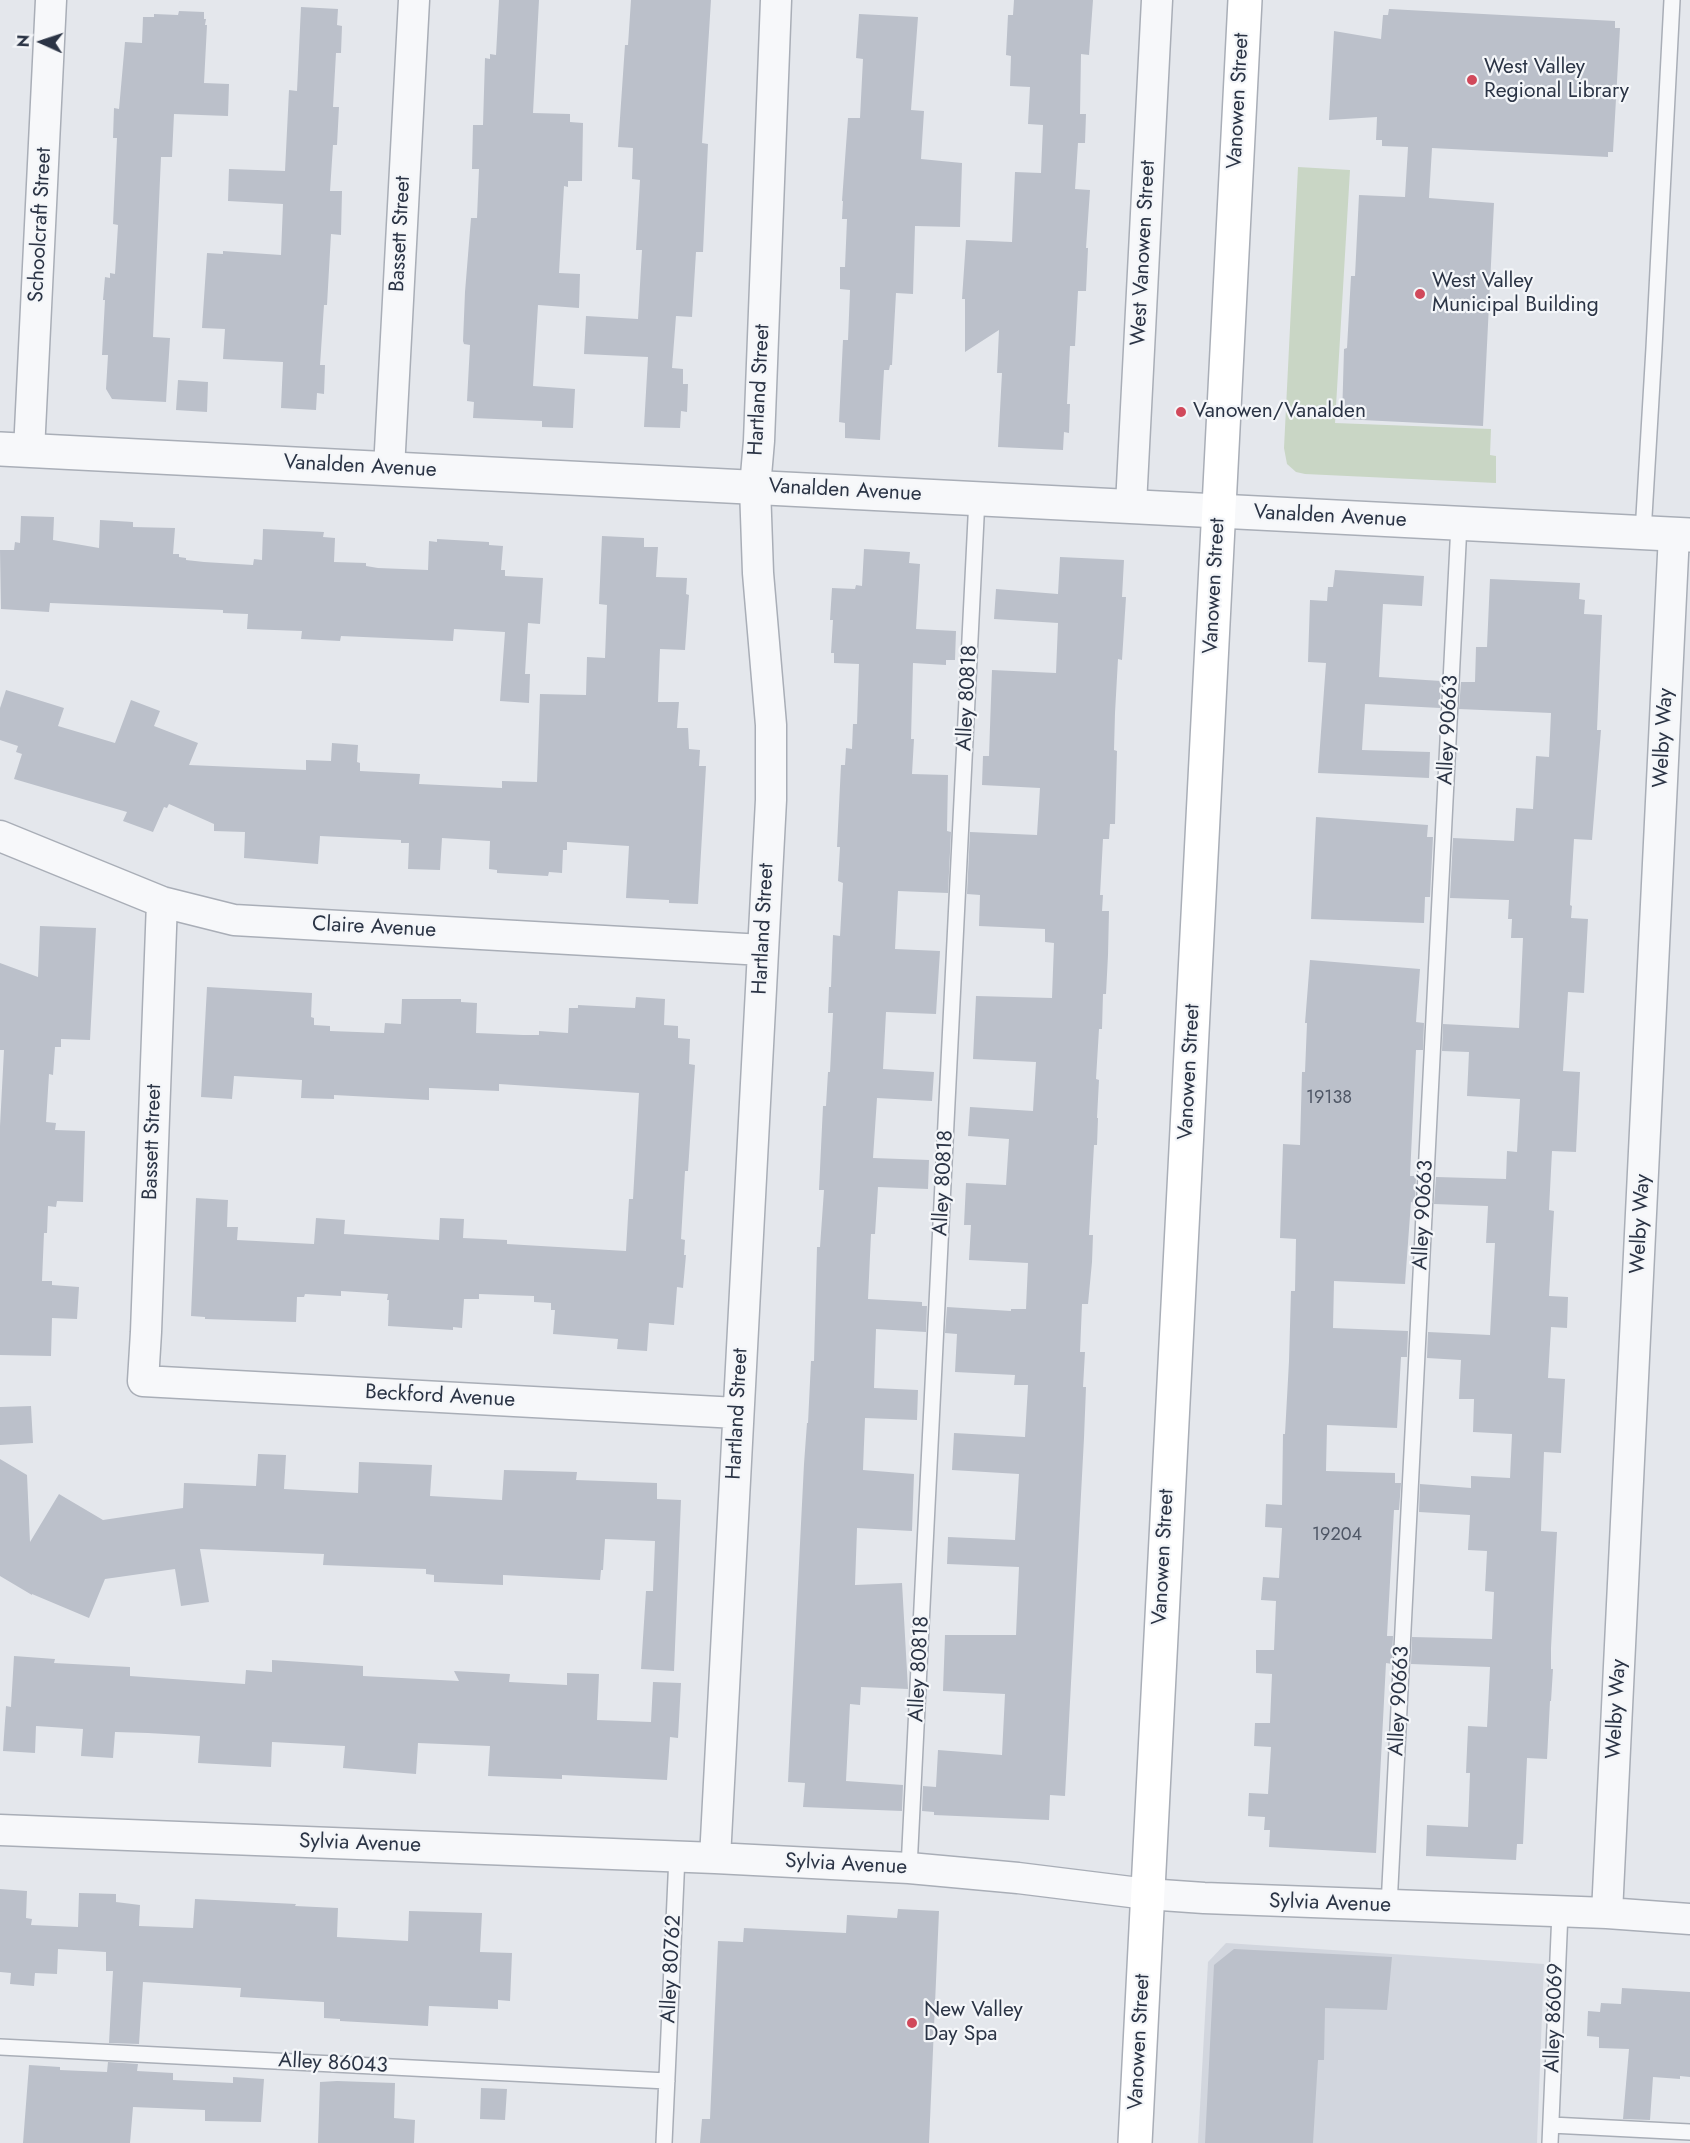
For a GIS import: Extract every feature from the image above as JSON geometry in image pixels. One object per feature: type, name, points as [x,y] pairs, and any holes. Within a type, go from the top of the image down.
[{"type":"main road","name":"Vanowen Street","points":[[1135,2143],[1245,0]]},
{"type":"street","name":"Schoolcraft Street","points":[[15,450],[51,0]]},
{"type":"street","name":"Bassett Street","points":[[389,469],[414,0]]},
{"type":"street","name":"Hartland Street","points":[[715,1858],[771,800],[771,725],[758,573],[755,487],[759,441],[776,0]]},
{"type":"street","name":"West Vanowen Street","points":[[1131,505],[1157,0]]},
{"type":"street","name":"Vanalden Avenue","points":[[15,450],[1669,534]]},
{"type":"street","name":"Welby Way","points":[[1607,1913],[1669,534]]},
{"type":"street","name":"Claire Avenue","points":[[0,836],[162,902],[234,920],[763,950]]},
{"type":"street","name":"Bassett Street","points":[[143,1381],[162,902]]},
{"type":"street","name":"Beckford Avenue","points":[[143,1381],[738,1413]]},
{"type":"street","name":"Sylvia Avenue","points":[[0,1830],[677,1856],[909,1868],[1018,1878],[1147,1894],[1690,1918]]},
{"type":"lane","points":[[1669,534],[1654,348],[1672,0]]},
{"type":"lane","name":"Alley 80818","points":[[909,1868],[977,498]]},
{"type":"lane","name":"Alley 90663","points":[[1389,1906],[1459,524]]},
{"type":"lane","name":"Alley 80762","points":[[663,2143],[677,1856]]},
{"type":"lane","name":"Alley 86069","points":[[1551,2143],[1560,1912]]},
{"type":"lane","name":"Alley 86043","points":[[0,2047],[667,2081]]},
{"type":"lane","points":[[1551,2125],[1690,2132]]},
{"type":"shaded area","points":[[1226,1943],[1544,1964],[1537,2143],[1198,2143],[1208,1962]]},
{"type":"green space","points":[[1298,167],[1350,170],[1335,423],[1491,429],[1490,455],[1496,456],[1496,483],[1305,474],[1296,472],[1287,464],[1284,448]]},
{"type":"building","points":[[499,0],[539,0],[533,113],[570,114],[570,122],[583,123],[582,181],[568,181],[568,187],[564,186],[559,273],[580,274],[579,308],[538,305],[533,386],[575,389],[573,428],[542,427],[542,421],[473,418],[474,402],[467,401],[470,345],[464,344],[463,341],[465,292],[471,218],[477,218],[479,169],[472,169],[473,125],[483,125],[485,58],[490,59],[490,54],[496,55]]},
{"type":"building","points":[[631,0],[711,0],[702,143],[708,144],[703,252],[696,252],[692,317],[676,316],[672,368],[683,369],[683,384],[688,384],[687,412],[681,411],[680,428],[644,427],[648,357],[584,354],[586,316],[638,319],[642,250],[636,250],[640,180],[632,179],[633,148],[618,147],[625,45],[628,45]]},
{"type":"building","points":[[1014,0],[1093,0],[1089,55],[1081,54],[1080,114],[1086,114],[1085,143],[1078,143],[1075,189],[1090,190],[1086,291],[1078,291],[1075,346],[1070,346],[1067,404],[1070,404],[1069,433],[1064,432],[1063,450],[998,447],[1002,373],[997,373],[999,330],[965,352],[965,299],[962,299],[966,240],[1012,242],[1015,172],[1041,173],[1043,125],[1028,124],[1030,87],[1010,86],[1011,56],[1006,55],[1008,15],[1013,15]]},
{"type":"building","points":[[301,7],[338,9],[337,25],[342,26],[341,53],[336,53],[333,107],[339,107],[337,145],[333,145],[330,191],[342,191],[341,235],[331,234],[327,305],[324,305],[320,365],[325,365],[324,394],[317,393],[316,410],[281,408],[283,362],[223,359],[225,329],[202,328],[207,253],[223,254],[223,251],[281,255],[283,204],[228,201],[229,169],[285,171],[289,90],[297,91]]},
{"type":"building","points":[[1389,9],[1615,21],[1615,28],[1620,28],[1613,152],[1608,152],[1608,157],[1432,148],[1429,198],[1494,203],[1483,426],[1342,419],[1344,349],[1347,348],[1351,276],[1355,276],[1359,195],[1405,197],[1408,147],[1382,146],[1382,140],[1376,140],[1377,117],[1329,120],[1334,31],[1381,39],[1383,15],[1388,15]]},
{"type":"building","points":[[179,11],[204,12],[205,25],[207,25],[204,83],[229,84],[228,116],[174,114],[172,157],[161,157],[153,337],[170,338],[166,402],[112,399],[106,389],[108,355],[102,355],[105,300],[103,300],[105,277],[110,278],[110,273],[115,274],[118,225],[113,224],[117,138],[113,138],[114,108],[119,109],[125,42],[142,43],[143,17],[154,17],[154,14],[178,15]]},
{"type":"building","points":[[859,14],[918,17],[911,110],[924,111],[921,159],[962,163],[960,227],[915,226],[913,294],[896,293],[892,365],[889,370],[884,370],[880,440],[845,438],[845,423],[839,422],[843,340],[848,340],[850,290],[840,289],[840,267],[845,267],[847,219],[842,219],[842,201],[848,118],[860,118],[863,59],[856,58]]},
{"type":"building","points":[[178,380],[208,382],[207,412],[176,410]]},
{"type":"building","points":[[21,516],[54,517],[53,540],[99,548],[100,520],[133,522],[133,527],[175,528],[173,554],[179,554],[179,557],[186,558],[186,560],[204,562],[253,565],[254,559],[262,560],[263,529],[324,532],[323,537],[335,538],[334,562],[366,563],[366,566],[378,568],[428,570],[429,541],[437,542],[437,539],[489,542],[489,545],[503,546],[501,570],[505,570],[505,576],[543,578],[540,624],[528,623],[525,674],[530,674],[529,703],[500,701],[505,632],[454,629],[453,641],[341,636],[340,641],[301,639],[302,631],[247,629],[248,614],[223,613],[223,610],[50,603],[49,612],[1,609],[0,550],[14,550],[15,542],[20,543]]},
{"type":"building","points":[[602,536],[644,538],[644,547],[658,547],[656,577],[687,578],[686,594],[689,595],[685,650],[660,649],[658,702],[679,702],[677,728],[688,728],[689,749],[700,750],[699,766],[706,766],[698,904],[626,898],[629,846],[567,842],[567,850],[563,850],[562,873],[549,872],[548,876],[497,873],[497,870],[489,869],[490,841],[442,838],[440,870],[408,869],[409,843],[401,843],[401,840],[320,836],[318,864],[244,858],[245,832],[214,831],[214,824],[169,804],[167,808],[164,807],[153,832],[123,821],[127,812],[14,779],[22,754],[16,752],[18,746],[0,740],[0,708],[6,690],[64,708],[58,726],[115,743],[131,700],[160,711],[154,726],[198,743],[189,765],[306,770],[306,760],[331,761],[332,743],[358,745],[357,762],[360,763],[360,771],[420,774],[419,784],[502,788],[502,781],[537,782],[540,694],[586,695],[587,657],[605,658],[607,605],[599,604]]},
{"type":"building","points":[[864,549],[910,552],[909,563],[920,564],[916,629],[956,631],[955,660],[946,660],[946,665],[913,663],[912,774],[948,775],[947,831],[951,832],[948,893],[898,891],[895,949],[940,951],[936,1014],[886,1012],[883,1069],[934,1072],[932,1101],[877,1098],[873,1158],[929,1160],[928,1189],[878,1187],[875,1234],[871,1234],[868,1299],[922,1302],[922,1306],[927,1306],[926,1332],[876,1329],[874,1388],[918,1390],[917,1420],[865,1418],[863,1470],[914,1474],[912,1531],[857,1528],[855,1585],[902,1583],[908,1689],[861,1687],[860,1705],[850,1704],[846,1781],[903,1785],[902,1811],[803,1807],[805,1783],[788,1782],[804,1464],[811,1361],[814,1361],[817,1247],[820,1247],[824,1190],[819,1190],[823,1106],[826,1106],[828,1072],[830,1072],[833,1013],[828,1013],[829,987],[831,987],[833,935],[840,936],[843,883],[838,881],[840,847],[837,847],[841,765],[845,765],[846,748],[852,749],[853,724],[857,724],[859,664],[834,663],[834,653],[831,653],[833,620],[830,620],[832,588],[855,589],[856,585],[862,586]]},
{"type":"building","points":[[1060,557],[1124,560],[1122,597],[1126,597],[1122,660],[1118,659],[1115,713],[1114,750],[1117,751],[1115,824],[1110,824],[1109,839],[1103,839],[1100,895],[1103,895],[1102,911],[1109,911],[1108,955],[1106,994],[1103,994],[1102,1029],[1099,1029],[1096,1079],[1099,1080],[1097,1145],[1094,1145],[1089,1235],[1093,1235],[1092,1262],[1088,1304],[1082,1304],[1080,1352],[1085,1352],[1083,1387],[1086,1387],[1065,1796],[1050,1795],[1049,1820],[934,1815],[934,1812],[922,1811],[923,1786],[936,1787],[938,1750],[1002,1755],[1005,1694],[943,1691],[945,1635],[1016,1635],[1019,1567],[947,1564],[948,1537],[1015,1540],[1019,1474],[952,1470],[954,1433],[1025,1437],[1028,1385],[1014,1385],[1015,1375],[955,1372],[957,1334],[945,1333],[947,1307],[1011,1311],[1011,1309],[1026,1309],[1028,1263],[969,1260],[971,1225],[964,1225],[966,1183],[1006,1185],[1009,1139],[968,1136],[970,1107],[1033,1111],[1036,1062],[973,1059],[976,996],[1052,998],[1054,943],[1045,942],[1045,929],[979,926],[980,895],[967,894],[970,832],[1037,835],[1040,788],[982,785],[983,756],[989,756],[992,670],[1056,673],[1058,623],[994,619],[996,589],[1058,594]]},
{"type":"building","points":[[1335,570],[1424,576],[1422,606],[1383,604],[1379,677],[1441,681],[1440,708],[1365,704],[1362,750],[1430,752],[1429,778],[1318,773],[1326,663],[1308,662],[1310,600],[1327,601],[1328,587],[1333,587]]},
{"type":"building","points":[[1490,579],[1580,583],[1579,599],[1585,600],[1584,614],[1602,615],[1597,730],[1601,730],[1592,840],[1574,839],[1570,905],[1572,906],[1571,918],[1588,919],[1584,993],[1568,992],[1563,1071],[1580,1072],[1576,1152],[1552,1151],[1549,1210],[1554,1211],[1549,1296],[1568,1297],[1567,1328],[1551,1327],[1548,1378],[1565,1379],[1561,1453],[1544,1452],[1541,1531],[1557,1532],[1551,1648],[1551,1669],[1553,1669],[1547,1759],[1527,1758],[1523,1844],[1517,1844],[1516,1860],[1426,1856],[1427,1825],[1468,1827],[1470,1773],[1466,1773],[1468,1726],[1487,1727],[1490,1667],[1411,1664],[1412,1637],[1492,1639],[1494,1592],[1485,1591],[1487,1551],[1468,1550],[1470,1515],[1419,1512],[1420,1484],[1471,1488],[1471,1476],[1510,1478],[1512,1434],[1473,1432],[1474,1399],[1459,1399],[1461,1360],[1427,1358],[1428,1332],[1490,1335],[1495,1243],[1486,1243],[1488,1206],[1434,1204],[1436,1177],[1506,1179],[1507,1151],[1517,1152],[1520,1099],[1467,1096],[1469,1052],[1442,1051],[1443,1024],[1519,1028],[1523,938],[1511,938],[1512,919],[1508,919],[1509,900],[1450,898],[1453,838],[1514,841],[1516,808],[1533,809],[1536,756],[1549,757],[1551,713],[1459,709],[1461,682],[1475,682],[1476,647],[1487,647]]},
{"type":"building","points":[[1316,817],[1428,825],[1427,837],[1433,837],[1430,897],[1425,897],[1424,923],[1311,919]]},
{"type":"building","points":[[40,926],[96,928],[90,1040],[61,1039],[61,1047],[55,1047],[53,1075],[49,1074],[46,1122],[56,1123],[55,1130],[85,1131],[83,1202],[57,1201],[56,1207],[48,1206],[47,1233],[44,1233],[42,1281],[52,1281],[52,1285],[79,1287],[77,1319],[52,1318],[51,1356],[0,1355],[0,1126],[4,1050],[0,1050],[0,963],[38,977]]},
{"type":"building","points":[[1310,960],[1420,969],[1416,1022],[1424,1023],[1423,1050],[1416,1050],[1410,1176],[1416,1176],[1415,1203],[1411,1202],[1405,1284],[1334,1281],[1333,1328],[1408,1331],[1407,1357],[1401,1357],[1397,1428],[1327,1425],[1326,1471],[1395,1473],[1395,1483],[1401,1483],[1399,1510],[1394,1510],[1387,1636],[1393,1636],[1392,1664],[1386,1663],[1376,1853],[1269,1847],[1270,1830],[1264,1830],[1265,1817],[1248,1816],[1249,1793],[1268,1794],[1271,1747],[1254,1746],[1255,1723],[1270,1723],[1272,1674],[1256,1673],[1256,1650],[1274,1650],[1276,1601],[1261,1600],[1263,1577],[1279,1578],[1282,1528],[1265,1527],[1266,1504],[1282,1505],[1283,1434],[1285,1434],[1291,1291],[1295,1291],[1296,1239],[1280,1238],[1283,1144],[1300,1145],[1302,1072],[1305,1072],[1307,1023],[1305,1023]]},
{"type":"building","points":[[207,987],[312,993],[311,1017],[314,1018],[314,1025],[330,1026],[330,1031],[384,1033],[385,1023],[401,1024],[402,999],[461,999],[461,1002],[477,1003],[476,1033],[539,1035],[539,1031],[568,1033],[569,1008],[578,1008],[578,1005],[635,1008],[636,997],[665,999],[664,1025],[678,1026],[678,1038],[690,1039],[689,1064],[695,1065],[681,1239],[685,1240],[684,1255],[686,1255],[683,1288],[677,1287],[674,1325],[649,1323],[647,1351],[617,1349],[618,1339],[553,1334],[555,1310],[551,1310],[551,1303],[534,1302],[534,1296],[479,1294],[479,1299],[464,1299],[462,1328],[453,1327],[453,1330],[388,1326],[388,1294],[341,1291],[341,1296],[305,1294],[304,1297],[297,1297],[296,1322],[205,1319],[205,1317],[191,1316],[196,1198],[228,1200],[227,1227],[238,1227],[237,1240],[314,1244],[316,1218],[345,1220],[344,1234],[439,1240],[440,1218],[464,1219],[463,1238],[507,1240],[507,1244],[626,1251],[629,1199],[633,1199],[639,1093],[499,1084],[499,1091],[429,1088],[429,1100],[334,1095],[334,1099],[301,1098],[302,1080],[234,1076],[232,1099],[201,1097]]},
{"type":"building","points":[[31,1406],[33,1443],[0,1445],[0,1407]]},
{"type":"building","points":[[258,1454],[286,1455],[284,1489],[358,1493],[359,1462],[432,1465],[430,1496],[502,1500],[504,1470],[577,1472],[576,1480],[657,1483],[657,1499],[681,1500],[674,1671],[641,1669],[646,1591],[653,1591],[655,1541],[605,1539],[600,1580],[503,1575],[503,1585],[434,1582],[434,1575],[426,1574],[426,1569],[323,1565],[324,1554],[200,1549],[209,1602],[181,1606],[175,1569],[105,1579],[89,1618],[32,1595],[0,1576],[0,1459],[27,1475],[30,1542],[59,1494],[103,1520],[183,1508],[184,1483],[256,1486]]},
{"type":"building","points":[[14,1656],[55,1659],[54,1663],[130,1667],[130,1676],[245,1684],[246,1670],[272,1672],[272,1660],[363,1666],[363,1676],[459,1681],[454,1671],[510,1674],[509,1682],[567,1685],[567,1673],[599,1674],[597,1720],[651,1722],[653,1682],[681,1683],[678,1738],[670,1737],[667,1780],[562,1775],[562,1779],[488,1776],[490,1746],[418,1743],[416,1774],[343,1768],[345,1746],[272,1742],[271,1767],[198,1763],[200,1736],[148,1733],[115,1732],[113,1758],[81,1756],[83,1729],[36,1726],[35,1753],[3,1751],[6,1706],[11,1707]]},
{"type":"building","points":[[0,1889],[27,1891],[26,1918],[32,1919],[31,1925],[78,1927],[79,1893],[116,1894],[116,1902],[140,1905],[139,1926],[193,1928],[195,1899],[296,1904],[295,1906],[338,1908],[337,1937],[408,1941],[409,1911],[482,1913],[480,1952],[512,1953],[510,2001],[498,2000],[498,2009],[429,2006],[428,2026],[324,2018],[324,2002],[240,1997],[241,1988],[143,1982],[139,2044],[109,2043],[113,1971],[106,1971],[106,1952],[58,1949],[57,1974],[35,1973],[34,1986],[10,1984],[11,1973],[0,1972]]},
{"type":"building","points":[[898,1909],[939,1911],[929,2143],[700,2143],[702,2119],[710,2119],[718,1941],[743,1942],[744,1928],[846,1933],[847,1915],[897,1918]]},
{"type":"building","points":[[1234,1949],[1392,1957],[1387,2010],[1325,2008],[1324,2060],[1318,2060],[1313,2143],[1205,2143],[1214,1965]]},
{"type":"building","points":[[1622,1988],[1690,1992],[1690,2077],[1680,2076],[1680,2079],[1653,2077],[1650,2120],[1623,2119],[1629,2049],[1599,2048],[1599,2037],[1587,2036],[1588,2011],[1600,2012],[1601,2003],[1621,2004]]},
{"type":"building","points":[[108,2062],[138,2064],[137,2071],[173,2073],[173,2080],[233,2083],[233,2077],[264,2079],[261,2122],[205,2121],[205,2110],[133,2107],[130,2143],[23,2143],[29,2065],[60,2067],[60,2070],[107,2072]]},
{"type":"building","points":[[320,2082],[395,2083],[394,2118],[415,2120],[414,2143],[318,2143]]},
{"type":"building","points":[[481,2088],[507,2089],[505,2120],[480,2119]]},
{"type":"place","name":"West Valley Regional Library","points":[[1472,80]]},
{"type":"place","name":"West Valley Municipal Building","points":[[1420,294]]},
{"type":"place","name":"Vanowen/Vanalden","points":[[1181,412]]},
{"type":"place","name":"New Valley Day Spa","points":[[912,2023]]}]
